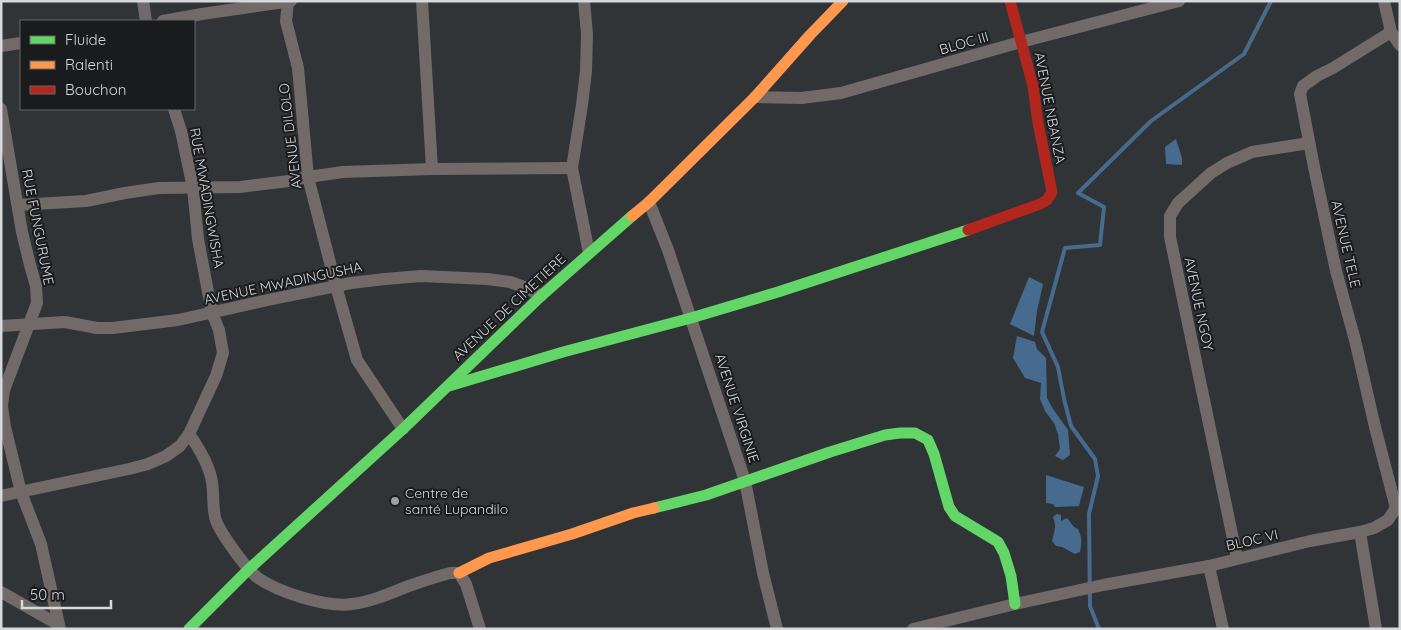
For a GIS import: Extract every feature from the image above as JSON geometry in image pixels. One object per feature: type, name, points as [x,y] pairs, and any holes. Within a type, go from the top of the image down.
[{"type":"street","points":[[143,1],[146,20]]},
{"type":"street","points":[[169,20],[289,1]]},
{"type":"street","name":"AVENUE DILOLO","points":[[289,1],[286,22],[298,68],[308,177],[336,286],[357,360],[403,429]]},
{"type":"street","points":[[422,1],[432,168]]},
{"type":"street","points":[[584,1],[587,34],[586,71],[572,168],[589,253]]},
{"type":"street","name":"AVENUE NBANZA","points":[[691,318],[778,292],[956,234],[1047,200],[1052,192],[1038,123],[1034,86],[1010,1]]},
{"type":"street","name":"BLOC III","points":[[755,97],[802,98],[841,93],[1021,42],[1179,1]]},
{"type":"street","points":[[1384,1],[1391,32],[1400,45]]},
{"type":"street","name":"AVENUE DE CIMETIERE","points":[[189,629],[249,569],[403,429],[541,296],[650,202],[755,97],[842,2]]},
{"type":"street","name":"AVENUE TELE","points":[[1391,32],[1333,68],[1316,76],[1303,86],[1300,94],[1336,271],[1375,427],[1398,507]]},
{"type":"street","points":[[1,46],[20,43]]},
{"type":"street","name":"RUE FUNGURUME","points":[[1,110],[4,144],[36,286],[36,305],[3,386],[2,406],[5,428],[21,492],[41,544],[59,627]]},
{"type":"street","name":"RUE MWADINGWISHA","points":[[1,496],[148,464],[166,456],[180,446],[189,434],[216,376],[223,353],[219,330],[212,313],[198,239],[193,188],[174,110]]},
{"type":"street","name":"AVENUE NGOY","points":[[1237,558],[1170,237],[1170,216],[1178,204],[1211,172],[1227,163],[1252,152],[1310,143]]},
{"type":"street","points":[[18,205],[86,201],[125,192],[159,188],[240,187],[343,172],[432,168],[572,168]]},
{"type":"street","name":"AVENUE VIRGINIE","points":[[650,202],[668,250],[745,481],[763,573],[778,629]]},
{"type":"street","name":"AVENUE MWADINGUSHA","points":[[1,326],[65,322],[97,328],[113,328],[178,320],[336,286],[421,276],[510,282],[527,288],[541,296]]},
{"type":"street","points":[[446,387],[563,352],[691,318]]},
{"type":"street","points":[[189,434],[201,453],[212,480],[215,521],[249,569],[258,578],[276,588],[301,597],[329,604],[352,604],[450,573],[459,573],[488,558],[633,514],[706,496],[830,452],[885,435],[900,432],[915,433],[928,440],[934,454],[949,507],[955,516],[998,542],[1004,553],[1011,576],[1015,604]]},
{"type":"street","name":"BLOC VI","points":[[913,629],[1015,604],[1103,585],[1209,566],[1310,541],[1360,532],[1374,528],[1388,520],[1398,507]]},
{"type":"street","points":[[1360,532],[1376,629]]},
{"type":"street","points":[[1209,566],[1223,629]]},
{"type":"street","points":[[459,573],[466,584],[480,629]]},
{"type":"street","points":[[1,592],[59,627]]},
{"type":"water","points":[[1176,139],[1182,158],[1182,165],[1166,164],[1165,147]]},
{"type":"water","points":[[1029,277],[1043,284],[1034,336],[1010,324]]},
{"type":"water","points":[[1017,336],[1035,342],[1037,349],[1046,358],[1047,398],[1068,430],[1070,455],[1063,460],[1055,456],[1060,449],[1058,434],[1040,399],[1041,383],[1025,378],[1013,358]]},
{"type":"water","points":[[1046,475],[1084,487],[1079,506],[1055,507],[1053,504],[1046,503]]},
{"type":"water","points":[[1057,514],[1061,515],[1061,521],[1067,518],[1078,529],[1081,540],[1080,552],[1075,554],[1056,546],[1052,541],[1055,527],[1053,517]]},
{"type":"waterway","points":[[1099,629],[1090,606],[1089,514],[1098,476],[1095,459],[1071,426],[1058,367],[1042,332],[1065,248],[1100,245],[1104,207],[1078,193],[1151,121],[1244,54],[1271,1]]},
{"type":"traffic: fast","points":[[189,629],[249,569],[403,429],[541,296],[632,216]]},
{"type":"traffic: fast","points":[[449,386],[778,292],[968,230]]},
{"type":"traffic: fast","points":[[654,508],[706,495],[885,435],[915,433],[928,440],[934,454],[949,507],[955,516],[998,542],[1004,553],[1011,576],[1015,604]]},
{"type":"traffic: slow","points":[[632,216],[649,202],[755,97],[843,1]]},
{"type":"traffic: slow","points":[[459,573],[489,558],[654,508]]},
{"type":"traffic: jam","points":[[968,230],[1040,204],[1047,200],[1052,192],[1038,123],[1033,86],[1010,1]]},
{"type":"place","name":"Centre de santé Lupandilo","points":[[395,501]]}]
